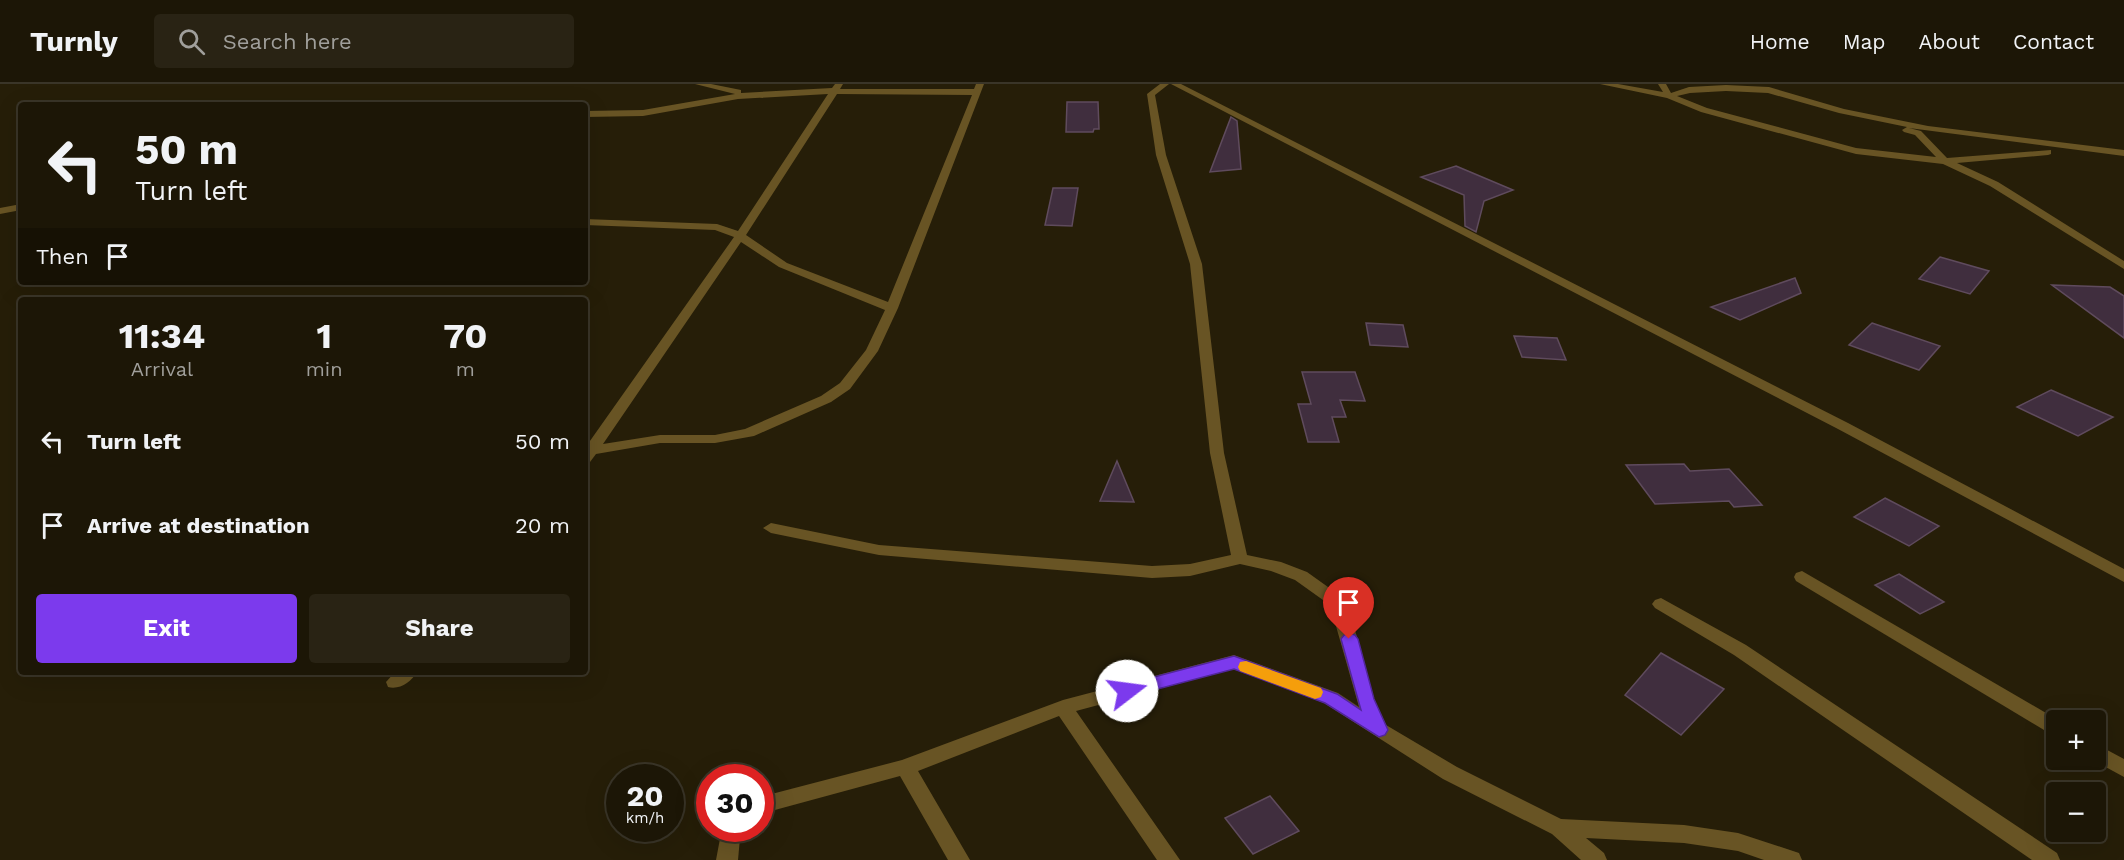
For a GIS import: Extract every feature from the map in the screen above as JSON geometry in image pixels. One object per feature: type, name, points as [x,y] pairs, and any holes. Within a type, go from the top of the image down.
[{"type":"street","points":[[699,84],[753,95]]},
{"type":"street","points":[[1165,84],[1152,94],[1161,155],[1196,264],[1217,453],[1240,559]]},
{"type":"street","points":[[1175,84],[1843,426],[2124,576]]},
{"type":"street","points":[[1604,84],[1669,96],[1704,110],[1856,151],[1945,161],[2079,149]]},
{"type":"street","points":[[1662,84],[1669,96]]},
{"type":"street","points":[[1758,84],[1769,90],[1918,133],[1945,161],[1994,184],[2124,266]]},
{"type":"street","points":[[588,455],[740,236],[836,88]]},
{"type":"street","points":[[588,114],[643,112],[753,95],[836,88],[979,88],[892,308],[872,351],[845,386],[826,399],[749,433],[715,439],[660,439],[588,455]]},
{"type":"street","points":[[1669,96],[1689,90],[1726,88],[1769,90]]},
{"type":"street","points":[[1842,111],[1928,129],[2124,153]]},
{"type":"street","points":[[0,211],[18,208]]},
{"type":"street","points":[[588,222],[717,227],[740,236],[783,265],[892,308]]},
{"type":"street","points":[[771,528],[879,550],[1152,572],[1190,570],[1240,559],[1275,566],[1301,576],[1329,596],[1343,619],[1365,699],[1379,730]]},
{"type":"street","points":[[1802,577],[2046,722]]},
{"type":"street","points":[[1661,604],[1740,650],[2049,860]]},
{"type":"street","points":[[774,802],[905,767],[1063,707],[1234,662],[1331,698],[1450,773],[1560,828],[1595,860]]},
{"type":"street","points":[[1063,707],[1169,860]]},
{"type":"street","points":[[2106,758],[2124,769]]},
{"type":"street","points":[[905,767],[959,860]]},
{"type":"street","points":[[1560,828],[1684,834],[1738,842],[1791,860]]},
{"type":"street","points":[[727,860],[729,842]]},
{"type":"building","points":[[1067,102],[1098,102],[1099,129],[1094,129],[1093,132],[1066,132]]},
{"type":"building","points":[[1231,117],[1237,121],[1241,169],[1210,172]]},
{"type":"building","points":[[1456,166],[1513,190],[1484,201],[1476,232],[1465,226],[1464,195],[1421,177]]},
{"type":"building","points":[[1053,188],[1078,188],[1072,226],[1045,225]]},
{"type":"building","points":[[1940,257],[1989,271],[1970,294],[1919,279]]},
{"type":"building","points":[[1795,278],[1801,293],[1740,320],[1711,307]]},
{"type":"building","points":[[2052,285],[2110,287],[2124,296],[2124,338]]},
{"type":"building","points":[[1366,323],[1403,325],[1408,347],[1370,345]]},
{"type":"building","points":[[1872,323],[1940,346],[1919,370],[1849,345]]},
{"type":"building","points":[[1514,336],[1557,338],[1566,360],[1522,357]]},
{"type":"building","points":[[1302,372],[1355,372],[1365,401],[1340,400],[1346,417],[1332,417],[1339,442],[1308,442],[1298,404],[1311,404]]},
{"type":"building","points":[[2051,390],[2113,417],[2078,436],[2017,407]]},
{"type":"building","points":[[1117,461],[1134,502],[1100,501]]},
{"type":"building","points":[[1684,464],[1690,471],[1729,469],[1762,505],[1734,507],[1729,501],[1655,504],[1626,465]]},
{"type":"building","points":[[1885,498],[1939,526],[1909,546],[1854,517]]},
{"type":"building","points":[[1899,574],[1944,602],[1920,614],[1875,585]]},
{"type":"building","points":[[1661,653],[1724,689],[1681,735],[1625,695]]},
{"type":"building","points":[[1270,796],[1299,831],[1253,854],[1225,818]]},
{"type":"slow traffic","points":[[1246,667],[1315,692]]},
{"type":"route","points":[[1127,691],[1234,662],[1331,698],[1379,730],[1365,699],[1349,639]]}]
